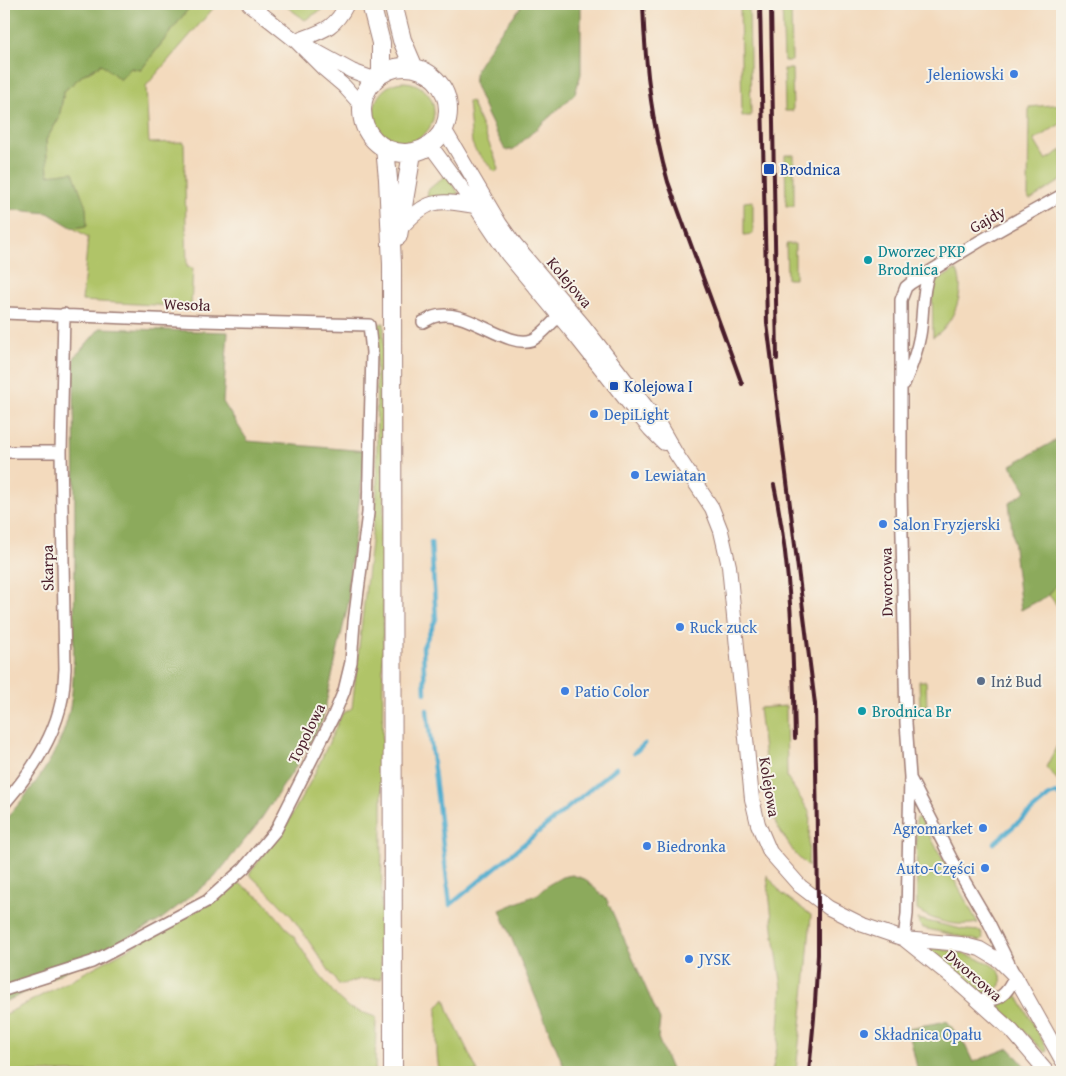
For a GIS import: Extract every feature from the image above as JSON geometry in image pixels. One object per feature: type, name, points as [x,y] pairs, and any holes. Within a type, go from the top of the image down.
[{"type":"main road","points":[[371,4],[380,43],[378,76]]},
{"type":"main road","points":[[393,4],[402,40],[414,68]]},
{"type":"main road","points":[[397,68],[414,68],[426,72],[436,80],[444,91],[447,103],[447,116],[444,128],[438,138],[430,145],[412,152],[398,153],[384,148],[374,141],[362,119],[362,106],[366,92],[378,76],[397,68]]},
{"type":"main road","points":[[384,148],[388,179],[392,264],[393,1072]]},
{"type":"main road","points":[[392,264],[400,229],[412,152]]},
{"type":"street","points":[[249,4],[296,42],[324,70],[344,86],[362,106]]},
{"type":"street","points":[[296,42],[326,30],[334,24],[347,4]]},
{"type":"street","points":[[296,42],[352,71],[378,76]]},
{"type":"street","name":"Kolejowa","points":[[444,128],[500,224],[630,396],[657,421],[676,454],[712,508],[721,532],[729,566],[752,799],[758,824],[770,852],[800,886],[829,908],[863,925],[904,939],[961,944],[980,949],[1000,961],[1016,976]]},
{"type":"street","name":"Kolejowa","points":[[430,145],[508,255],[564,311]]},
{"type":"street","name":"Gajdy","points":[[929,272],[1062,196]]},
{"type":"street","points":[[400,229],[415,213],[438,202],[453,202],[475,206]]},
{"type":"street","name":"Dworcowa","points":[[902,387],[917,349],[921,332],[922,297],[929,272]]},
{"type":"street","name":"Dworcowa","points":[[929,272],[906,287],[901,300],[901,488],[906,723],[910,777],[907,914],[904,939],[1012,1030],[1047,1072]]},
{"type":"street","points":[[423,322],[434,316],[449,315],[522,341],[533,340],[564,311]]},
{"type":"street","name":"Wesoła","points":[[4,313],[369,325]]},
{"type":"street","name":"Skarpa","points":[[4,804],[22,783],[37,759],[51,733],[61,704],[65,669],[61,452],[64,314]]},
{"type":"street","name":"Topolowa","points":[[4,990],[92,962],[207,901],[244,868],[276,830],[336,708],[344,690],[351,662],[354,622],[368,513],[372,352],[369,325]]},
{"type":"street","points":[[4,452],[61,452]]},
{"type":"street","name":"Dworcowa","points":[[910,777],[951,858],[989,923],[1062,1060]]},
{"type":"street","points":[[976,998],[987,1000],[1003,995],[1011,986],[1016,976]]},
{"type":"green space","points":[[4,4],[192,4],[141,70],[131,68],[120,80],[102,64],[84,74],[64,91],[59,118],[46,140],[48,175],[73,172],[86,207],[87,226],[73,228],[48,213],[4,209]]},
{"type":"green space","points":[[192,4],[217,4],[146,86],[149,143],[184,142],[187,267],[193,268],[191,307],[82,301],[88,237],[73,228],[86,226],[48,176],[46,140],[59,118],[64,91],[84,74],[102,64],[141,70]]},
{"type":"green space","points":[[283,4],[329,4],[305,20]]},
{"type":"green space","points":[[523,4],[581,4],[581,74],[575,94],[513,150],[505,150],[474,83],[476,69],[496,38]]},
{"type":"green space","points":[[740,4],[749,4],[751,116],[742,116]]},
{"type":"green space","points":[[782,4],[791,4],[792,61],[784,61]]},
{"type":"green space","points":[[784,69],[792,69],[793,111],[785,111]]},
{"type":"green space","points":[[398,82],[410,82],[426,90],[432,100],[434,112],[432,124],[426,134],[410,142],[398,142],[382,134],[374,118],[374,106],[382,90]]},
{"type":"green space","points":[[471,101],[496,160],[498,170],[495,172],[475,150],[472,143],[468,102]]},
{"type":"green space","points":[[1062,104],[1062,123],[1034,140],[1046,160],[1062,150],[1062,180],[1030,200],[1028,197],[1029,107]]},
{"type":"green space","points":[[785,155],[794,155],[794,206],[786,206]]},
{"type":"green space","points":[[447,174],[459,194],[427,200],[428,190]]},
{"type":"green space","points":[[753,201],[753,234],[744,235],[744,202]]},
{"type":"green space","points":[[786,244],[795,244],[795,279],[787,279]]},
{"type":"green space","points":[[955,270],[960,279],[959,298],[956,308],[946,325],[933,337],[932,288],[939,280]]},
{"type":"green space","points":[[384,323],[381,979],[361,979],[339,985],[292,917],[249,874],[287,824],[314,775],[342,714],[352,708],[377,490],[376,325]]},
{"type":"green space","points":[[100,328],[228,332],[223,402],[248,441],[366,451],[348,584],[349,600],[322,721],[295,768],[257,825],[214,878],[159,921],[4,1002],[4,821],[30,790],[52,757],[63,733],[70,707],[73,679],[75,591],[74,358]]},
{"type":"green space","points":[[1062,437],[1062,576],[1049,595],[1021,610],[1009,503],[1026,491],[1011,465]]},
{"type":"green space","points":[[1062,576],[1062,612],[1049,595]]},
{"type":"green space","points":[[919,681],[926,681],[927,707],[920,707]]},
{"type":"green space","points":[[786,706],[787,777],[810,813],[808,867],[795,854],[776,824],[769,794],[759,708]]},
{"type":"green space","points":[[1062,736],[1062,785],[1046,767]]},
{"type":"green space","points":[[917,818],[920,818],[978,923],[954,924],[931,918],[917,910]]},
{"type":"green space","points":[[572,875],[585,879],[607,900],[660,1020],[658,1038],[672,1072],[566,1072],[500,910],[538,894],[548,885],[562,877]]},
{"type":"green space","points":[[767,875],[781,893],[811,915],[796,1072],[772,1072],[778,1043],[782,987]]},
{"type":"green space","points":[[239,883],[263,900],[294,937],[314,968],[337,997],[349,1008],[376,1017],[375,1072],[4,1072],[4,1015],[214,901]]},
{"type":"green space","points":[[918,919],[966,930],[981,931],[983,938],[980,941],[923,928],[919,924]]},
{"type":"green space","points":[[930,948],[957,952],[988,963],[1000,973],[1001,985],[992,992],[980,991],[929,950]]},
{"type":"green space","points":[[1015,993],[1047,1049],[1046,1052],[999,1006]]},
{"type":"green space","points":[[445,998],[449,1012],[478,1072],[439,1072],[437,1008]]},
{"type":"green space","points":[[947,1021],[965,1045],[973,1062],[1009,1048],[1030,1072],[918,1072],[908,1028]]},
{"type":"waterway","points":[[425,693],[423,647],[436,619],[431,542]]},
{"type":"waterway","points":[[427,710],[450,905]]},
{"type":"waterway","points":[[634,753],[645,744]]},
{"type":"waterway","points":[[450,905],[616,768]]},
{"type":"waterway","points":[[994,843],[1049,796],[1056,793],[1062,799]]},
{"type":"railway","points":[[643,4],[650,94],[662,160],[668,182],[742,384]]},
{"type":"railway","points":[[760,4],[767,323],[815,704],[818,955],[809,1072]]},
{"type":"railway","points":[[771,4],[777,359]]},
{"type":"railway","points":[[774,485],[785,548],[788,580],[795,738]]},
{"type":"place","name":"Jeleniowski","points":[[1014,74]]},
{"type":"place","name":"Brodnica","points":[[769,169]]},
{"type":"place","name":"Dworzec PKP Brodnica","points":[[868,260]]},
{"type":"place","name":"Kolejowa I","points":[[614,386]]},
{"type":"place","name":"DepiLight","points":[[594,414]]},
{"type":"place","name":"Lewiatan","points":[[635,475]]},
{"type":"place","name":"Salon Fryzjerski","points":[[883,524]]},
{"type":"place","name":"Ruck zuck","points":[[680,627]]},
{"type":"place","name":"Inż Bud","points":[[981,681]]},
{"type":"place","name":"Patio Color","points":[[565,691]]},
{"type":"place","name":"Brodnica Br","points":[[862,711]]},
{"type":"place","name":"Agromarket","points":[[983,828]]},
{"type":"place","name":"Biedronka","points":[[647,846]]},
{"type":"place","name":"Auto-Części","points":[[985,868]]},
{"type":"place","name":"JYSK","points":[[689,959]]},
{"type":"place","name":"Składnica Opału","points":[[864,1034]]}]
